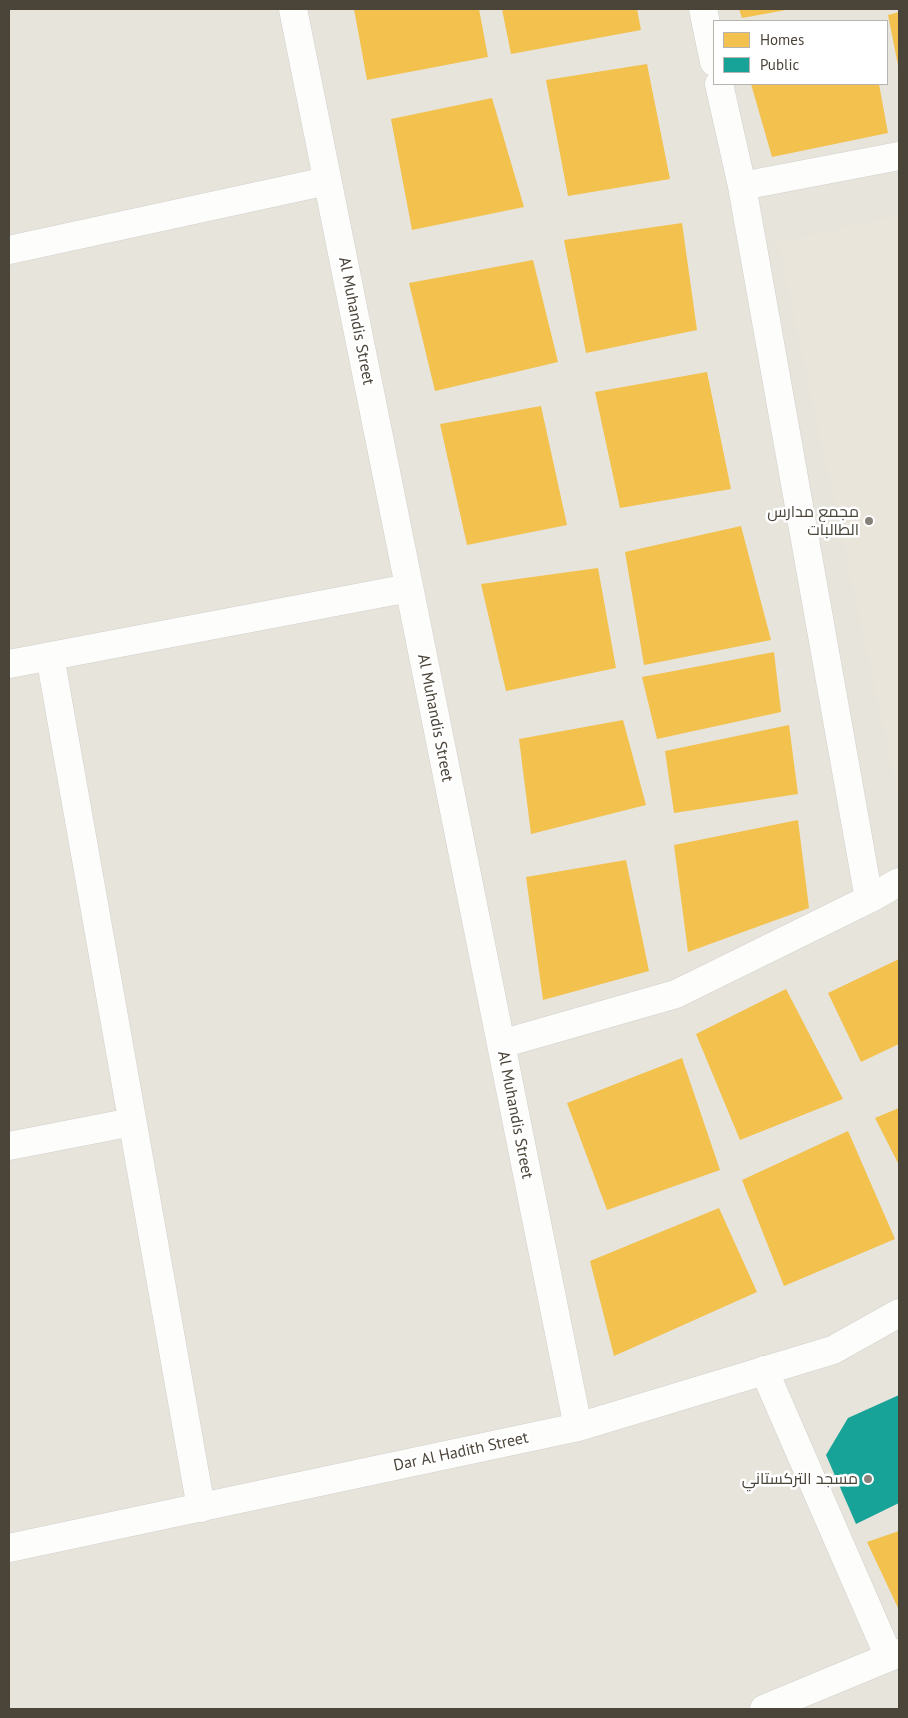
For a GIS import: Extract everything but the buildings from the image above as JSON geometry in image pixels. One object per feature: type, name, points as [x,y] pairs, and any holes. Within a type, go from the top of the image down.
[{"type":"street","name":"Al Muhandis Street","points":[[293,9],[578,1428]]},
{"type":"street","points":[[702,9],[713,58]]},
{"type":"street","points":[[719,85],[742,186],[869,899]]},
{"type":"street","points":[[742,186],[899,156]]},
{"type":"street","points":[[9,250],[327,180]]},
{"type":"street","points":[[9,664],[410,588]]},
{"type":"street","points":[[50,656],[201,1508]]},
{"type":"street","points":[[501,1044],[676,994],[869,899],[899,882]]},
{"type":"street","points":[[9,1146],[132,1122]]},
{"type":"street","name":"Dar Al Hadith Street","points":[[9,1548],[578,1428],[833,1350],[899,1313]]},
{"type":"street","points":[[764,1370],[894,1655],[764,1709]]},
{"type":"shaded area","points":[[9,9],[899,9],[899,1709],[9,1709]]},
{"type":"shaded area","name":"مجمع مدارس الطالبات","points":[[899,215],[899,799],[778,243]]},
{"type":"place","name":"مجمع مدارس الطالبات","points":[[869,521]]},
{"type":"place","name":"مسجد التركستاني","points":[[868,1479]]}]
